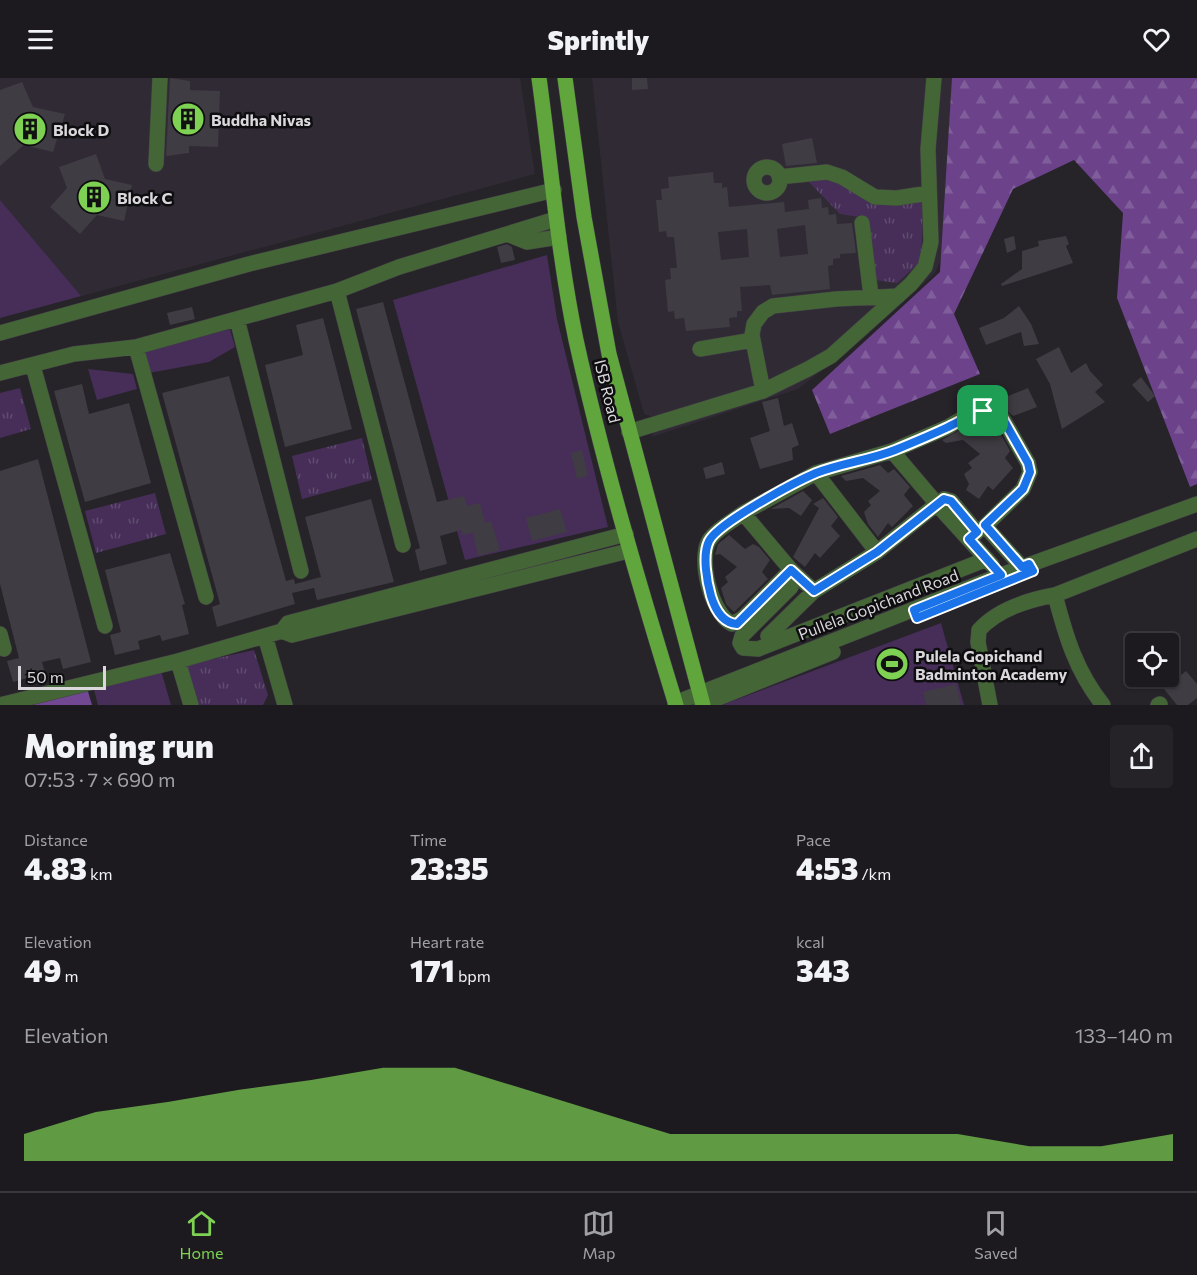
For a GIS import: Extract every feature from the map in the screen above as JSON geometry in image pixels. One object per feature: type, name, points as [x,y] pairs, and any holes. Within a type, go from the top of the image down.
[{"type":"main road","name":"ISB Road","points":[[539,78],[556,219],[576,339],[626,534],[628,551],[676,704]]},
{"type":"main road","name":"ISB Road","points":[[565,78],[595,282],[628,432],[701,702]]},
{"type":"street","points":[[156,164],[159,78]]},
{"type":"street","points":[[628,432],[763,390],[831,356],[898,296],[925,267],[929,256],[928,149],[934,78]]},
{"type":"street","points":[[779,177],[819,171],[842,177],[874,198],[897,198],[928,193]]},
{"type":"street","points":[[0,333],[249,264],[554,190]]},
{"type":"street","points":[[0,374],[74,354],[136,347],[237,319],[337,291],[399,267],[556,219]]},
{"type":"street","points":[[862,223],[871,296]]},
{"type":"street","points":[[507,234],[527,242],[559,237]]},
{"type":"street","points":[[337,291],[403,545]]},
{"type":"street","points":[[763,390],[753,340],[754,324],[758,316],[772,306],[871,296],[898,296]]},
{"type":"street","points":[[237,319],[302,571]]},
{"type":"street","points":[[700,349],[753,340]]},
{"type":"street","points":[[136,347],[206,597]]},
{"type":"street","points":[[33,366],[105,626]]},
{"type":"street","points":[[791,570],[737,624],[725,620],[719,614],[710,593],[707,548],[709,540],[743,513],[816,473],[892,451],[948,427],[968,415],[995,411],[1003,419],[1028,463],[1030,472],[1023,489],[977,532]]},
{"type":"street","points":[[892,451],[939,507]]},
{"type":"street","points":[[816,473],[877,552]]},
{"type":"street","points":[[771,644],[768,636],[814,591],[877,552],[949,499],[977,532],[1019,570]]},
{"type":"street","name":"Pullela Gopichand Road","points":[[916,614],[1019,570],[1197,504]]},
{"type":"street","name":"Pullela Gopichand Road","points":[[676,704],[701,702],[1019,570],[1197,512]]},
{"type":"street","points":[[743,513],[791,570],[814,591]]},
{"type":"street","points":[[977,532],[987,559]]},
{"type":"street","points":[[0,705],[178,661],[282,631],[288,623],[626,534]]},
{"type":"street","points":[[990,705],[978,642],[978,630],[990,618],[1034,598],[1055,595],[1197,539]]},
{"type":"street","points":[[282,631],[292,635],[628,551]]},
{"type":"street","points":[[791,587],[739,639],[743,648],[749,650],[771,644],[987,559],[1019,570]]},
{"type":"street","points":[[1055,595],[1084,682],[1103,705]]},
{"type":"street","points":[[265,636],[285,705]]},
{"type":"street","points":[[178,661],[191,705]]},
{"type":"shaded area","points":[[0,78],[520,78],[535,174],[0,318]]},
{"type":"shaded area","points":[[592,78],[958,78],[952,235],[935,273],[867,335],[798,389],[652,437],[656,418],[644,414],[618,322]]},
{"type":"shaded area","points":[[87,688],[92,705],[23,705]]},
{"type":"green space","points":[[952,78],[1197,78],[1197,484],[1190,487],[1117,298],[1123,213],[1074,160],[1013,189],[954,314],[980,374],[830,434],[812,390],[940,272]]},
{"type":"green space","points":[[819,176],[923,202],[921,261],[897,283],[875,280],[866,218],[840,214],[805,178]]},
{"type":"green space","points":[[0,200],[81,296],[0,318]]},
{"type":"green space","points":[[547,255],[557,319],[608,527],[465,560],[393,300]]},
{"type":"green space","points":[[230,329],[235,347],[209,362],[149,373],[142,352]]},
{"type":"green space","points":[[88,369],[133,374],[137,389],[97,400]]},
{"type":"green space","points":[[20,388],[31,429],[0,438],[0,393]]},
{"type":"green space","points":[[362,438],[372,480],[302,499],[292,456]]},
{"type":"green space","points":[[155,493],[166,534],[96,553],[85,511]]},
{"type":"green space","name":"Pulela Gopichand Badminton Academy","points":[[941,623],[964,705],[722,705]]},
{"type":"green space","points":[[254,650],[268,695],[263,705],[197,705],[186,665]]},
{"type":"green space","points":[[160,667],[171,705],[98,705],[93,686]]},
{"type":"building","name":"Buddha Nivas","points":[[170,78],[190,81],[190,90],[220,91],[218,147],[189,146],[189,153],[166,156]]},
{"type":"building","points":[[632,78],[647,78],[648,89],[632,90]]},
{"type":"building","name":"Block D","points":[[22,82],[33,107],[65,114],[53,152],[24,145],[0,166],[0,90]]},
{"type":"building","points":[[812,138],[817,163],[786,166],[782,144]]},
{"type":"building","name":"Block C","points":[[96,154],[105,179],[132,185],[124,221],[97,215],[80,234],[50,207],[67,188],[59,167]]},
{"type":"building","points":[[713,172],[714,183],[722,183],[722,188],[727,187],[729,207],[784,202],[785,212],[809,209],[808,200],[821,198],[822,208],[828,207],[829,215],[836,214],[837,224],[852,223],[856,253],[840,254],[840,258],[833,259],[833,265],[828,266],[830,289],[772,295],[770,285],[740,287],[742,311],[737,311],[737,317],[729,318],[730,327],[686,331],[684,318],[675,319],[674,311],[668,312],[665,280],[671,279],[670,268],[677,268],[674,237],[667,237],[666,231],[659,232],[656,200],[662,200],[661,189],[669,188],[668,177]],"holes":[[[805,225],[808,254],[780,257],[777,229]],[[747,229],[749,257],[721,260],[718,232]]]},
{"type":"building","points":[[1014,236],[1016,249],[1007,253],[1004,239]]},
{"type":"building","points":[[1066,236],[1069,244],[1066,246],[1073,263],[1002,286],[1001,284],[1022,269],[1022,251],[1039,246],[1038,241]]},
{"type":"building","points":[[507,244],[512,247],[515,260],[501,263],[497,247]]},
{"type":"building","points":[[383,302],[437,502],[464,496],[467,506],[480,503],[485,523],[491,521],[500,550],[478,556],[473,533],[462,535],[461,530],[440,536],[447,564],[420,571],[415,550],[420,548],[356,309]]},
{"type":"building","points":[[1019,306],[1031,324],[1039,344],[1024,346],[1021,332],[986,345],[979,328],[1004,318]]},
{"type":"building","points":[[192,307],[195,319],[170,325],[167,313]]},
{"type":"building","points":[[323,318],[352,429],[285,447],[265,365],[303,355],[296,325]]},
{"type":"building","points":[[1059,347],[1071,373],[1086,363],[1103,385],[1095,392],[1105,402],[1062,429],[1050,384],[1036,359]]},
{"type":"building","points":[[229,376],[286,581],[294,579],[295,584],[321,577],[305,517],[371,499],[394,582],[317,600],[314,588],[292,593],[295,604],[217,627],[212,607],[220,604],[162,393]]},
{"type":"building","points":[[1141,377],[1155,396],[1148,402],[1132,385]]},
{"type":"building","points":[[82,384],[89,414],[129,403],[151,483],[85,502],[54,391]]},
{"type":"building","points":[[1028,388],[1037,407],[1013,416],[996,401]]},
{"type":"building","points":[[778,398],[784,426],[792,423],[799,445],[792,448],[793,460],[760,469],[750,438],[770,431],[762,402]]},
{"type":"building","points":[[971,424],[977,424],[988,435],[996,430],[999,431],[1010,451],[1005,458],[1013,468],[993,490],[988,486],[979,499],[966,490],[969,484],[964,474],[972,468],[968,463],[980,454],[963,440],[946,443],[942,440]]},
{"type":"building","points":[[582,450],[588,476],[577,479],[571,453]]},
{"type":"building","points":[[38,459],[91,662],[63,669],[60,658],[42,662],[45,673],[13,682],[7,661],[19,658],[0,584],[0,471]]},
{"type":"building","points":[[722,462],[725,474],[706,479],[703,468]]},
{"type":"building","points":[[880,465],[888,473],[894,469],[910,487],[904,495],[913,506],[892,527],[888,523],[878,537],[868,524],[864,512],[871,505],[868,501],[880,491],[863,478],[846,481],[841,476]]},
{"type":"building","points":[[803,491],[812,500],[801,516],[789,508],[771,509]]},
{"type":"building","points":[[823,498],[838,517],[831,526],[840,536],[820,558],[815,553],[805,567],[793,557],[819,508],[813,504]]},
{"type":"building","points":[[560,509],[567,532],[532,541],[526,518]]},
{"type":"building","points":[[729,535],[745,549],[753,544],[759,547],[770,560],[762,572],[768,579],[734,612],[726,604],[721,588],[728,582],[725,577],[737,567],[720,554],[715,555],[718,544]]},
{"type":"building","points":[[170,553],[185,604],[182,605],[189,634],[162,641],[160,635],[138,641],[140,649],[115,655],[110,635],[121,632],[105,570]]},
{"type":"building","points":[[1186,671],[1197,684],[1197,698],[1188,705],[1177,705],[1164,689],[1179,687],[1179,677]]},
{"type":"building","points":[[956,684],[961,705],[926,705],[923,692]]},
{"type":"place","name":"Buddha Nivas","points":[[188,119]]},
{"type":"place","name":"Block D","points":[[30,129]]},
{"type":"place","name":"Block C","points":[[94,197]]},
{"type":"place","name":"Pulela Gopichand Badminton Academy","points":[[892,664]]},
{"type":"route","points":[[983,411],[995,411],[1003,419],[1028,463],[1030,472],[1028,482],[1023,489],[985,525],[1022,567],[1029,564],[1033,571],[917,618],[914,610],[1001,575],[969,539],[977,532],[949,499],[944,499],[877,552],[814,591],[791,570],[737,624],[732,624],[719,614],[710,593],[707,548],[709,540],[720,529],[743,513],[816,473],[892,451],[948,427],[968,415],[983,411]]}]
